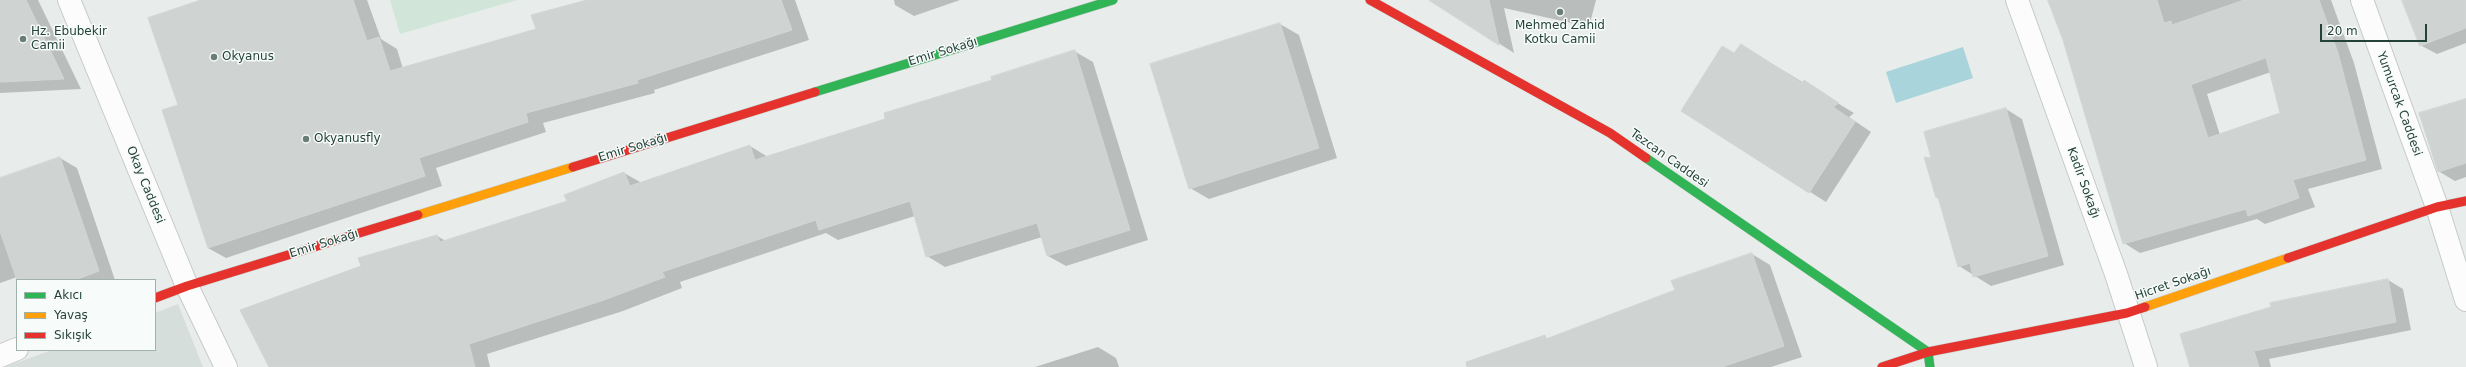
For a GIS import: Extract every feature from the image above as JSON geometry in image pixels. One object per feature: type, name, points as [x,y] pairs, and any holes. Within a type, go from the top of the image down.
[{"type":"street","name":"Okay Caddesi","points":[[69,0],[187,286],[226,367]]},
{"type":"street","name":"Emir Sokağı","points":[[156,298],[187,286],[1113,0]]},
{"type":"street","name":"Tezcan Caddesi","points":[[1370,0],[1610,133],[1928,352]]},
{"type":"street","name":"Kadir Sokağı","points":[[2017,0],[2116,274],[2127,313],[2146,367]]},
{"type":"street","name":"Yumurcak Caddesi","points":[[2362,0],[2437,207],[2466,300]]},
{"type":"street","name":"Hicret Sokağı","points":[[1882,367],[1928,352],[2127,313],[2437,207],[2466,201]]},
{"type":"street","points":[[0,356],[16,349]]},
{"type":"street","points":[[1928,352],[1930,367]]},
{"type":"shaded area","points":[[178,304],[203,367],[5,367],[49,351],[156,351],[156,313]]},
{"type":"green space","points":[[390,0],[517,0],[400,34]]},
{"type":"water","points":[[1963,47],[1973,78],[1896,103],[1886,72]]},
{"type":"building","name":"Hz. Ebubekir Camii","points":[[0,0],[26,0],[64,79],[0,82]]},
{"type":"building","points":[[201,0],[353,0],[367,41],[379,37],[390,71],[536,29],[531,15],[587,0],[781,0],[792,30],[637,80],[638,83],[526,113],[528,122],[419,158],[425,176],[208,248],[162,110],[178,105],[148,18]]},
{"type":"building","points":[[1429,0],[1489,0],[1499,45]]},
{"type":"building","points":[[2048,0],[2157,0],[2164,23],[2171,21],[2172,25],[2244,0],[2319,0],[2338,53],[2366,160],[2293,180],[2299,198],[2248,216],[2246,209],[2123,244],[2063,40]],"holes":[[[2266,58],[2280,113],[2208,138],[2191,85]]]},
{"type":"building","points":[[2402,0],[2466,0],[2466,28],[2420,46]]},
{"type":"building","points":[[1280,23],[1319,148],[1189,189],[1150,64]]},
{"type":"building","points":[[1741,44],[1802,83],[1804,80],[1839,103],[1833,107],[1855,122],[1809,193],[1681,111],[1722,46],[1734,53]]},
{"type":"building","points":[[1075,50],[1130,230],[1047,256],[1037,223],[926,257],[910,201],[819,230],[816,220],[662,272],[665,277],[604,300],[469,344],[475,367],[269,367],[240,310],[361,266],[358,258],[437,235],[440,242],[567,201],[564,195],[624,172],[630,186],[750,145],[755,160],[885,119],[884,113],[992,80],[991,77]]},
{"type":"building","points":[[2466,99],[2466,163],[2438,172],[2419,113]]},
{"type":"building","points":[[2006,108],[2048,256],[1973,277],[1970,263],[1958,267],[1938,197],[1936,198],[1924,157],[1931,158],[1924,132]]},
{"type":"building","points":[[60,157],[99,271],[78,279],[17,279],[0,231],[0,178]]},
{"type":"building","points":[[1752,253],[1784,346],[1722,367],[1467,367],[1466,362],[1545,335],[1546,339],[1675,290],[1671,281]]},
{"type":"building","points":[[2388,279],[2396,322],[2254,351],[2259,367],[2190,367],[2180,334],[2271,307],[2270,303]]},
{"type":"traffic: fast","points":[[815,92],[1113,0]]},
{"type":"traffic: fast","points":[[1646,158],[1928,352],[1930,367]]},
{"type":"traffic: slow","points":[[418,215],[573,167]]},
{"type":"traffic: slow","points":[[2145,307],[2288,258]]},
{"type":"traffic: jam","points":[[1370,0],[1610,133],[1646,158]]},
{"type":"traffic: jam","points":[[573,167],[815,92]]},
{"type":"traffic: jam","points":[[2288,258],[2437,207],[2466,201]]},
{"type":"traffic: jam","points":[[156,298],[187,286],[418,215]]},
{"type":"traffic: jam","points":[[1882,367],[1928,352],[2127,313],[2145,307]]},
{"type":"place","name":"Mehmed Zahid Kotku Camii","points":[[1560,12]]},
{"type":"place","name":"Hz. Ebubekir Camii","points":[[23,39]]},
{"type":"place","name":"Okyanus","points":[[214,57]]},
{"type":"place","name":"Okyanusfly","points":[[306,139]]}]
